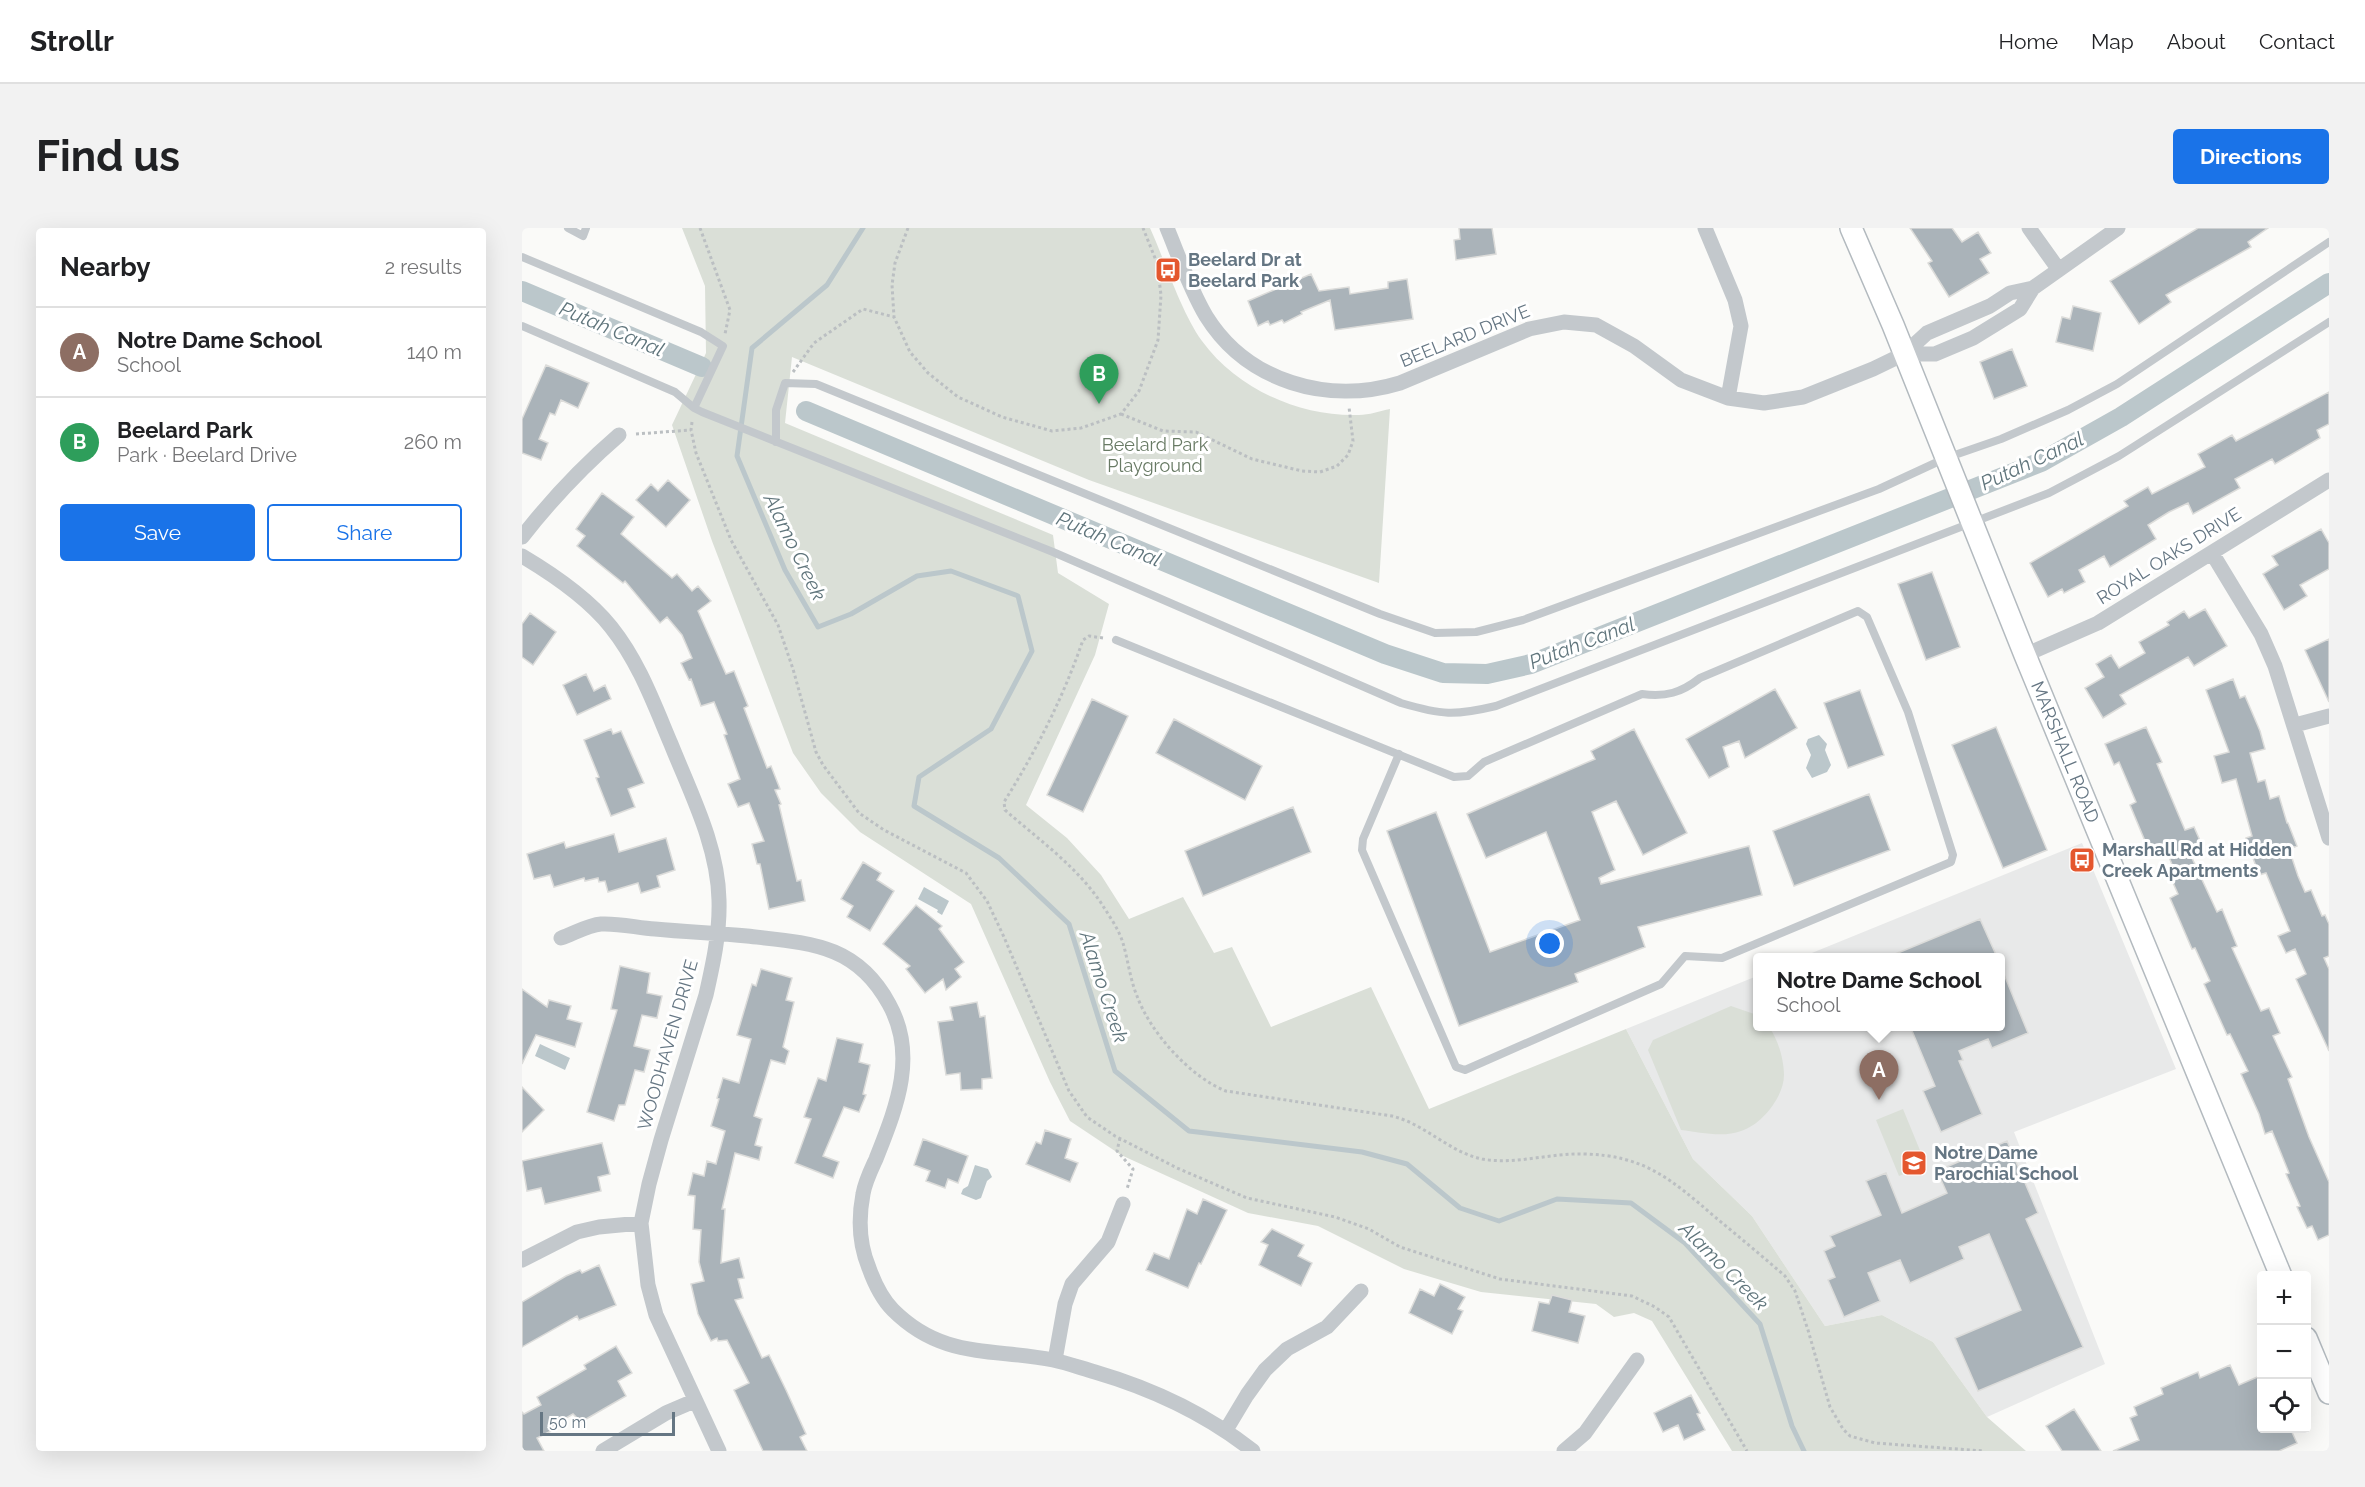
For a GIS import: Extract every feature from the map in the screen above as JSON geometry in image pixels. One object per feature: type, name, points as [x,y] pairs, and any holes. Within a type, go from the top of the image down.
[{"type":"street","name":"BEELARD DRIVE","points":[[1167,228],[1207,317],[1230,345],[1254,364],[1284,380],[1314,389],[1348,393],[1383,388],[1529,329],[1545,324],[1573,322],[1596,325],[1615,333],[1681,381],[1728,398],[1764,403],[1803,398],[1904,354],[1927,333],[1990,306],[2010,293],[2033,288],[2118,228]]},
{"type":"street","points":[[1705,228],[1735,300],[1741,326],[1728,398]]},
{"type":"street","name":"MARSHALL ROAD","points":[[1851,228],[2279,1271]]},
{"type":"street","points":[[2029,228],[2059,270]]},
{"type":"street","name":"BEELARD DRIVE","points":[[1904,354],[1935,354],[1973,339],[2020,309],[2033,288]]},
{"type":"street","points":[[522,537],[591,459],[619,435]]},
{"type":"street","name":"ROYAL OAKS DRIVE","points":[[2025,655],[2098,622],[2329,480]]},
{"type":"street","points":[[2212,553],[2261,634],[2275,666],[2329,838]]},
{"type":"street","name":"WOODHAVEN DRIVE","points":[[522,556],[580,596],[611,626],[639,667],[700,815],[714,858],[719,900],[718,935],[706,995],[655,1162],[641,1223],[648,1285],[656,1315],[719,1451]]},
{"type":"street","points":[[2295,725],[2329,716]]},
{"type":"street","points":[[561,938],[599,924],[806,943],[833,951],[859,964],[880,987],[897,1018],[904,1052],[902,1081],[894,1113],[863,1192],[859,1223],[863,1252],[874,1282],[890,1307],[910,1327],[938,1342],[964,1349],[1055,1360],[1123,1380],[1170,1398],[1226,1430],[1253,1451]]},
{"type":"street","points":[[1055,1360],[1065,1304],[1072,1284],[1108,1242],[1123,1204]]},
{"type":"street","points":[[522,1260],[576,1232],[641,1223]]},
{"type":"street","points":[[1226,1430],[1265,1370],[1287,1348],[1332,1323],[1361,1291]]},
{"type":"street","points":[[2311,1348],[2329,1393]]},
{"type":"street","points":[[1564,1451],[1585,1433],[1636,1360]]},
{"type":"street","points":[[603,1451],[666,1413],[694,1401]]},
{"type":"lane","points":[[568,228],[583,236],[586,228]]},
{"type":"lane","points":[[776,442],[776,410],[785,383],[816,384],[1380,614],[1435,633],[1476,632],[1523,620],[1879,489],[2058,414],[2116,384],[2329,242]]},
{"type":"lane","points":[[522,257],[701,332],[723,346],[698,410]]},
{"type":"lane","points":[[522,326],[675,392],[698,410],[1053,552],[1401,703],[1431,712],[1460,714],[1496,706],[2027,502],[2083,477],[2329,322]]},
{"type":"lane","points":[[1116,640],[1399,754],[1454,777],[1468,776],[1484,762],[1631,698],[1642,694],[1662,696],[1679,692],[1700,678],[1858,611],[1867,617],[1908,712],[1953,855],[1951,862],[1722,958],[1685,956],[1661,984],[1465,1070],[1456,1067],[1362,850],[1363,839],[1399,754]]},
{"type":"path","points":[[700,228],[730,310],[723,346]]},
{"type":"path","points":[[908,228],[895,263],[892,285],[894,317],[910,352],[928,373],[958,397],[1002,417],[1052,431],[1081,428],[1121,414],[1139,391],[1158,340],[1161,295],[1157,263],[1143,228]]},
{"type":"path","points":[[785,383],[814,343],[863,309],[894,317]]},
{"type":"path","points":[[1121,414],[1163,431],[1196,432],[1252,459],[1302,471],[1320,472],[1337,466],[1348,455],[1353,441],[1348,393]]},
{"type":"path","points":[[698,410],[691,430],[696,453],[731,540],[778,625],[816,752],[823,765],[859,813],[884,830],[966,873],[987,901],[1069,1091],[1087,1117],[1120,1138],[1176,1168],[1247,1198],[1335,1217],[1369,1229],[1400,1247],[1500,1279],[1632,1296],[1655,1307],[1669,1317],[1747,1451]]},
{"type":"path","points":[[619,435],[691,430]]},
{"type":"path","points":[[1116,640],[1089,636],[1083,640],[1049,724],[1033,756],[1004,802],[1005,810],[1077,874],[1102,904],[1122,940],[1136,995],[1145,1014],[1192,1071],[1210,1085],[1226,1090],[1408,1120],[1462,1153],[1480,1158],[1496,1161],[1581,1154],[1611,1156],[1650,1168],[1671,1180],[1785,1276],[1795,1291],[1809,1330],[1830,1407],[1850,1436],[1875,1443],[1984,1451]]},
{"type":"path","points":[[1120,1138],[1117,1150],[1133,1169],[1123,1204]]},
{"type":"shaded area","points":[[1819,735],[1827,744],[1825,750],[1831,765],[1827,772],[1812,778],[1806,768],[1811,755],[1806,744],[1808,739]]},
{"type":"shaded area","points":[[2082,843],[2176,1069],[2014,1132],[2105,1364],[1987,1417],[1933,1342],[1882,1315],[1825,1326],[1752,1216],[1693,1159],[1626,1029],[1753,978],[1753,1031],[2005,1031],[2005,953],[1812,953]]},
{"type":"shaded area","points":[[924,887],[949,901],[942,915],[937,912],[938,910],[918,899]]},
{"type":"shaded area","points":[[540,1044],[570,1058],[565,1070],[535,1056]]},
{"type":"shaded area","points":[[975,1165],[988,1169],[992,1177],[987,1181],[981,1198],[976,1200],[961,1194],[968,1186]]},
{"type":"green space","name":"Beelard Park Playground","points":[[682,228],[1150,228],[1194,329],[1216,358],[1233,373],[1272,397],[1314,411],[1359,415],[1390,409],[1379,583],[1089,480],[792,357],[785,423],[1053,535],[1058,573],[1109,604],[1095,655],[1026,805],[1067,838],[1101,875],[1129,919],[1183,897],[1214,953],[1232,947],[1271,1027],[1371,987],[1429,1109],[1626,1029],[1693,1159],[1752,1216],[1825,1326],[1882,1315],[1933,1342],[1987,1417],[2026,1451],[1732,1451],[1652,1321],[1634,1313],[1614,1317],[1596,1304],[1481,1292],[1404,1269],[1318,1226],[1248,1213],[1121,1155],[1070,1121],[1050,1082],[971,904],[860,832],[821,793],[793,753],[712,541],[672,425],[706,353],[705,286]]},
{"type":"green space","points":[[1731,1006],[1753,1014],[1753,1031],[1771,1031],[1778,1044],[1784,1075],[1776,1101],[1756,1123],[1741,1131],[1719,1134],[1681,1130],[1648,1050],[1653,1040]]},
{"type":"green space","points":[[1903,1109],[1926,1165],[1899,1176],[1876,1120]]},
{"type":"building","points":[[1459,228],[1492,228],[1496,254],[1456,260],[1454,240],[1460,239]]},
{"type":"building","points":[[1910,228],[1952,228],[1962,242],[1978,232],[1991,253],[1980,259],[1989,273],[1949,297],[1928,263],[1932,261]]},
{"type":"building","points":[[2198,228],[2268,228],[2248,242],[2251,247],[2166,295],[2171,302],[2139,324],[2110,281]]},
{"type":"building","points":[[1311,274],[1319,291],[1349,287],[1350,294],[1388,288],[1388,282],[1407,279],[1413,319],[1335,330],[1330,300],[1301,312],[1302,314],[1284,323],[1282,320],[1270,325],[1268,321],[1258,326],[1248,301]]},
{"type":"building","points":[[2073,306],[2101,313],[2093,351],[2056,342],[2062,317],[2070,319]]},
{"type":"building","points":[[2012,349],[2027,386],[1994,399],[1980,362]]},
{"type":"building","points":[[546,365],[589,383],[578,408],[561,400],[555,415],[550,413],[539,439],[548,443],[541,460],[522,453],[522,419]]},
{"type":"building","points":[[2329,392],[2329,424],[2317,430],[2320,438],[2275,464],[2272,459],[2235,479],[2240,488],[2193,514],[2188,503],[2169,512],[2148,525],[2156,539],[2110,567],[2104,556],[2079,570],[2085,582],[2064,593],[2062,589],[2048,597],[2030,563],[2128,506],[2124,501],[2148,487],[2152,494],[2205,467],[2198,454],[2232,435],[2236,441]]},
{"type":"building","points":[[668,480],[690,500],[666,527],[636,500],[651,484],[658,491]]},
{"type":"building","points":[[602,493],[634,517],[621,534],[672,578],[677,574],[692,591],[698,586],[711,601],[698,611],[726,674],[734,671],[748,706],[744,708],[767,768],[771,766],[780,789],[775,790],[781,804],[779,805],[797,881],[801,880],[805,901],[769,909],[760,864],[757,864],[752,844],[764,841],[749,803],[738,807],[728,784],[740,779],[724,735],[727,734],[714,702],[701,706],[691,679],[689,680],[681,663],[692,658],[682,635],[667,617],[660,623],[625,581],[623,583],[577,546],[585,536],[576,529]]},
{"type":"building","points":[[2321,529],[2329,543],[2329,569],[2300,585],[2307,596],[2284,610],[2263,574],[2278,565],[2272,556]]},
{"type":"building","points":[[1932,572],[1960,647],[1926,660],[1898,584]]},
{"type":"building","points":[[2205,609],[2227,646],[2194,666],[2188,657],[2120,695],[2126,704],[2103,718],[2085,688],[2104,677],[2096,664],[2111,655],[2119,668],[2145,653],[2139,642],[2169,625],[2167,622],[2184,611],[2189,618]]},
{"type":"building","points":[[530,613],[556,632],[533,665],[522,657],[522,624]]},
{"type":"building","points":[[2329,639],[2329,702],[2305,650]]},
{"type":"building","points":[[586,674],[594,691],[605,685],[611,699],[577,715],[563,685]]},
{"type":"building","points":[[2233,679],[2240,698],[2245,696],[2265,749],[2250,753],[2258,782],[2265,780],[2270,799],[2279,796],[2297,846],[2289,849],[2298,876],[2305,892],[2311,890],[2322,916],[2325,915],[2329,924],[2329,956],[2324,958],[2329,969],[2329,1051],[2296,979],[2306,974],[2295,949],[2286,953],[2278,936],[2290,931],[2266,873],[2259,875],[2246,838],[2252,836],[2236,779],[2222,783],[2214,756],[2229,752],[2206,690]]},
{"type":"building","points":[[1775,689],[1797,728],[1745,758],[1739,741],[1723,747],[1729,767],[1709,778],[1686,739]]},
{"type":"building","points":[[1860,690],[1884,755],[1848,768],[1824,703]]},
{"type":"building","points":[[1092,699],[1128,716],[1083,812],[1047,795]]},
{"type":"building","points":[[1174,719],[1262,766],[1245,800],[1156,753]]},
{"type":"building","points":[[1996,727],[2047,850],[2003,868],[1952,745]]},
{"type":"building","points":[[2146,727],[2162,762],[2157,764],[2185,830],[2194,827],[2205,852],[2192,858],[2217,912],[2222,909],[2237,946],[2232,948],[2261,1011],[2269,1008],[2280,1033],[2273,1036],[2292,1077],[2288,1079],[2309,1137],[2329,1182],[2329,1235],[2318,1240],[2312,1226],[2307,1228],[2297,1207],[2300,1206],[2286,1174],[2289,1173],[2272,1131],[2265,1134],[2259,1114],[2241,1074],[2248,1071],[2230,1034],[2227,1035],[2204,984],[2210,981],[2195,948],[2192,949],[2170,898],[2178,894],[2169,874],[2175,872],[2165,847],[2150,853],[2130,805],[2136,802],[2119,762],[2114,765],[2105,744]]},
{"type":"building","points":[[611,729],[613,734],[621,731],[644,783],[628,789],[635,807],[611,816],[584,740]]},
{"type":"building","points":[[1634,729],[1687,833],[1643,855],[1616,801],[1592,812],[1615,870],[1599,878],[1601,884],[1749,846],[1762,895],[1638,927],[1645,947],[1575,974],[1578,982],[1459,1026],[1387,831],[1436,812],[1490,952],[1580,920],[1546,832],[1486,858],[1467,814],[1595,759],[1591,751]]},
{"type":"building","points":[[1869,794],[1890,850],[1794,886],[1773,831]]},
{"type":"building","points":[[1293,807],[1311,852],[1203,896],[1185,851]]},
{"type":"building","points":[[614,834],[619,852],[666,838],[675,870],[657,876],[660,887],[641,893],[638,883],[608,892],[605,881],[599,882],[598,878],[585,881],[584,878],[554,887],[550,875],[534,879],[527,854],[564,842],[566,848]]},
{"type":"building","points":[[863,862],[881,873],[877,880],[894,891],[870,931],[847,917],[853,906],[841,899]]},
{"type":"building","points":[[916,905],[942,926],[939,929],[964,962],[955,969],[961,977],[946,990],[943,979],[925,993],[906,969],[910,966],[883,944]]},
{"type":"building","points":[[1980,919],[1995,953],[1898,953]]},
{"type":"building","points":[[620,966],[650,973],[647,993],[662,996],[657,1018],[642,1015],[634,1046],[650,1050],[644,1072],[635,1070],[625,1105],[619,1105],[614,1121],[587,1112],[617,1010],[611,1009]]},
{"type":"building","points":[[761,969],[792,978],[786,1000],[794,1002],[783,1047],[789,1051],[785,1064],[771,1060],[754,1116],[762,1119],[755,1145],[762,1147],[759,1160],[735,1153],[722,1209],[725,1209],[721,1263],[739,1258],[744,1278],[738,1279],[743,1298],[735,1300],[762,1358],[769,1355],[786,1390],[806,1434],[800,1437],[807,1451],[763,1451],[734,1390],[749,1383],[727,1340],[718,1341],[717,1338],[711,1341],[698,1314],[691,1284],[704,1281],[699,1262],[701,1230],[693,1229],[695,1196],[688,1195],[693,1173],[704,1176],[707,1161],[716,1164],[725,1131],[711,1126],[719,1099],[717,1098],[723,1078],[739,1083],[751,1039],[737,1035],[752,984],[756,986]]},
{"type":"building","points":[[2005,977],[2028,1033],[1992,1048],[1988,1039],[1959,1051],[1963,1060],[1959,1061],[1982,1114],[1941,1132],[1923,1091],[1935,1086],[1912,1031],[2005,1031]]},
{"type":"building","points":[[522,989],[547,1007],[549,1000],[571,1006],[567,1019],[582,1023],[575,1047],[536,1035],[522,1064]]},
{"type":"building","points":[[977,1002],[980,1017],[985,1016],[992,1078],[982,1079],[982,1089],[961,1090],[960,1073],[946,1075],[938,1022],[953,1020],[950,1007]]},
{"type":"building","points":[[837,1038],[863,1044],[859,1062],[870,1065],[863,1094],[866,1095],[859,1112],[844,1107],[823,1156],[839,1162],[833,1178],[795,1163],[811,1119],[804,1117],[818,1078],[826,1081]]},
{"type":"building","points":[[522,1087],[544,1110],[522,1132]]},
{"type":"building","points":[[1045,1130],[1071,1139],[1065,1158],[1078,1163],[1070,1182],[1026,1164],[1036,1142],[1041,1144]]},
{"type":"building","points":[[923,1139],[968,1156],[958,1183],[948,1179],[945,1188],[926,1181],[930,1171],[914,1165]]},
{"type":"building","points":[[2007,1141],[2038,1213],[2026,1219],[2083,1347],[1978,1391],[1955,1338],[2021,1310],[1989,1234],[1959,1247],[1964,1259],[1910,1283],[1900,1260],[1868,1273],[1880,1301],[1844,1317],[1828,1280],[1835,1277],[1824,1251],[1835,1246],[1830,1236],[1881,1215],[1866,1181],[1886,1173],[1902,1213],[1947,1193],[1937,1171]]},
{"type":"building","points":[[602,1143],[610,1174],[598,1177],[601,1191],[545,1204],[541,1188],[527,1191],[522,1161]]},
{"type":"building","points":[[1203,1199],[1227,1210],[1188,1288],[1146,1270],[1154,1253],[1169,1259],[1187,1209],[1197,1214]]},
{"type":"building","points":[[1272,1229],[1304,1245],[1298,1256],[1312,1263],[1301,1286],[1259,1265],[1268,1245],[1261,1242]]},
{"type":"building","points":[[599,1265],[616,1305],[579,1320],[577,1316],[522,1347],[522,1302],[566,1276],[580,1270],[582,1273]]},
{"type":"building","points":[[1440,1284],[1465,1297],[1458,1309],[1463,1311],[1452,1334],[1409,1313],[1420,1289],[1434,1296]]},
{"type":"building","points":[[1552,1295],[1572,1300],[1569,1312],[1585,1316],[1578,1343],[1532,1331],[1539,1302],[1549,1304]]},
{"type":"building","points":[[616,1346],[632,1373],[618,1381],[626,1396],[581,1422],[573,1414],[550,1427],[551,1431],[537,1438],[544,1451],[522,1451],[522,1412],[524,1414],[541,1405],[537,1397],[586,1369],[584,1365]]},
{"type":"building","points":[[2230,1365],[2239,1385],[2257,1377],[2257,1433],[2292,1433],[2297,1443],[2279,1451],[2113,1451],[2139,1440],[2130,1418],[2137,1415],[2134,1407],[2163,1394],[2161,1388],[2198,1372],[2200,1378]]},
{"type":"building","points":[[1691,1395],[1705,1430],[1684,1440],[1678,1425],[1663,1432],[1654,1413]]},
{"type":"building","points":[[2074,1409],[2101,1451],[2062,1451],[2046,1426]]},
{"type":"waterway","name":"Alamo Creek","points":[[863,228],[827,285],[752,348],[737,456],[785,570],[818,627],[851,614],[917,576],[951,571],[1018,596],[1032,651],[991,729],[919,777],[914,806],[999,858],[1069,924],[1115,1071],[1189,1131],[1362,1152],[1407,1164],[1460,1208],[1499,1221],[1557,1199],[1631,1203],[1685,1243],[1760,1324],[1792,1426],[1804,1451]]},
{"type":"waterway","name":"Putah Canal","points":[[806,411],[1385,654],[1443,673],[1487,674],[1531,664],[2041,462],[2121,417],[2329,283]]},
{"type":"waterway","name":"Putah Canal","points":[[522,291],[702,367]]},
{"type":"place","name":"Beelard Dr at Beelard Park","points":[[1168,270]]},
{"type":"place","name":"Beelard Park","points":[[1099,404]]},
{"type":"place","name":"Marshall Rd at Hidden Creek Apartments","points":[[2082,860]]},
{"type":"place","name":"Notre Dame School","points":[[1879,1100]]},
{"type":"place","name":"Notre Dame Parochial School","points":[[1914,1163]]}]
